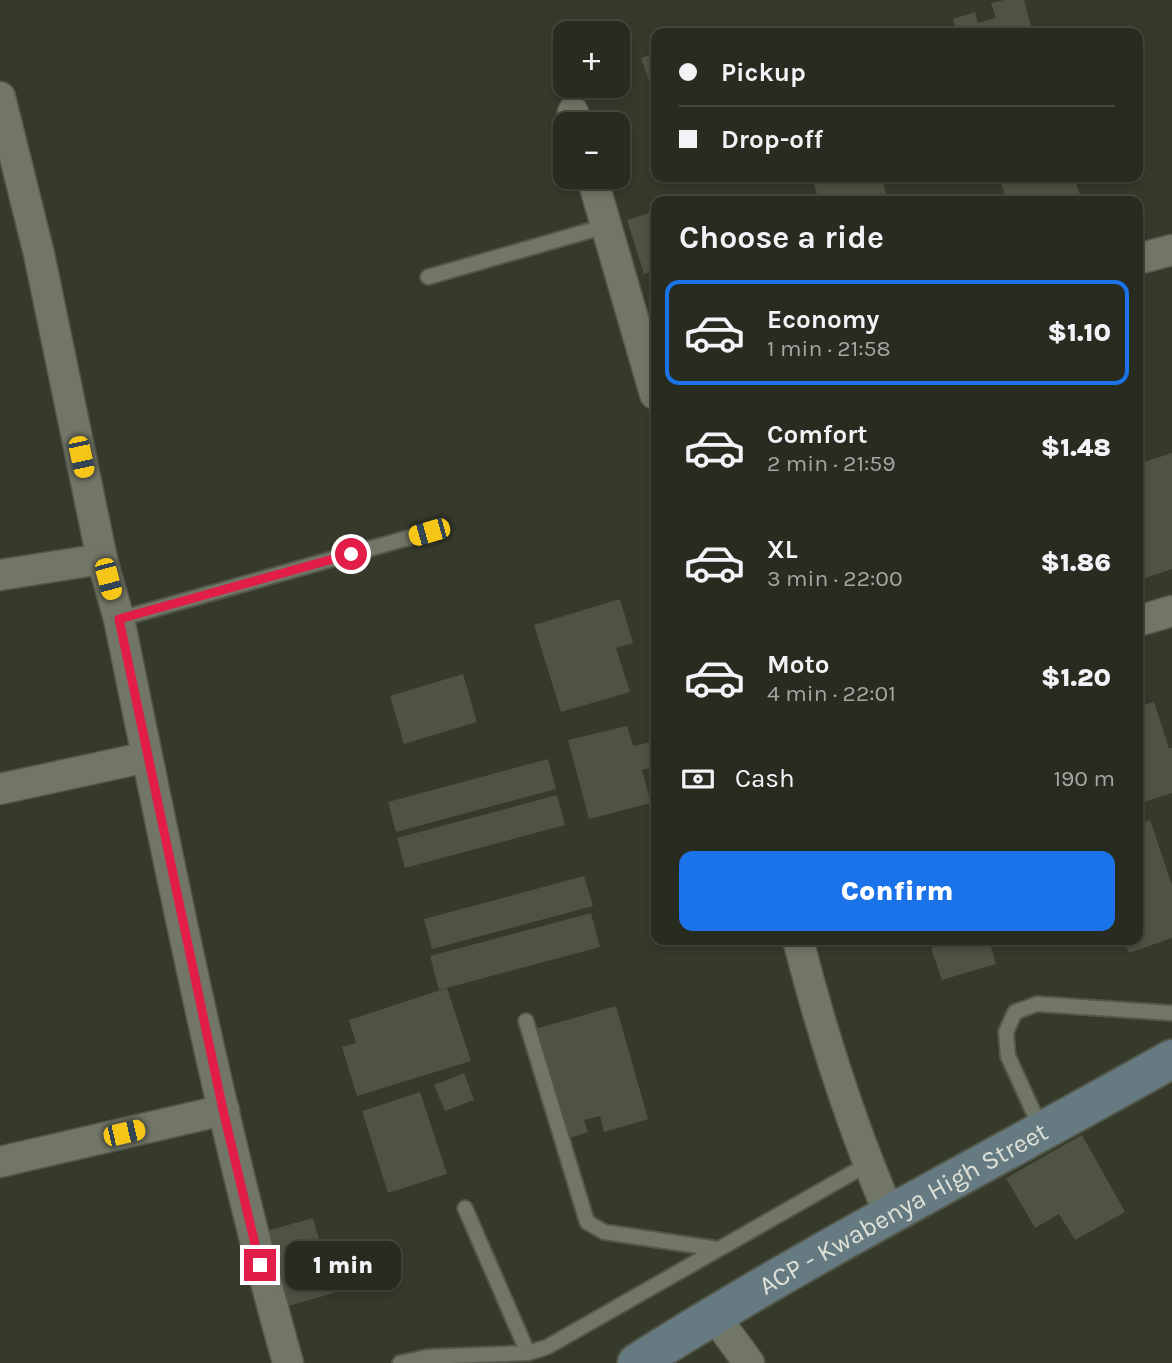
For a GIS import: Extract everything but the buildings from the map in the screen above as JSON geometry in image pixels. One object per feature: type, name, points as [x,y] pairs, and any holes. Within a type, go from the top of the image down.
[{"type":"main road","name":"ACP - Kwabenya High Street","points":[[637,1363],[713,1314],[890,1213],[1171,1062]]},
{"type":"street","points":[[0,97],[39,254],[102,559],[119,619],[223,1110],[253,1240],[288,1363]]},
{"type":"street","points":[[595,189],[651,379]]},
{"type":"street","points":[[1143,258],[1172,250]]},
{"type":"street","points":[[0,575],[102,559]]},
{"type":"street","points":[[1143,620],[1172,611]]},
{"type":"street","points":[[0,789],[147,757]]},
{"type":"street","points":[[798,945],[816,1013],[868,1164],[890,1213]]},
{"type":"street","points":[[0,1162],[223,1110]]},
{"type":"street","points":[[713,1314],[749,1363]]},
{"type":"lane","points":[[428,277],[606,226]]},
{"type":"lane","points":[[119,619],[429,532]]},
{"type":"lane","points":[[1042,1132],[1008,1056],[1006,1032],[1015,1012],[1037,1004],[1172,1013]]},
{"type":"lane","points":[[526,1021],[587,1222],[604,1231],[718,1249]]},
{"type":"lane","points":[[400,1363],[427,1357],[528,1353],[547,1347],[868,1164]]},
{"type":"lane","points":[[465,1208],[528,1353]]},
{"type":"route","points":[[260,1265],[223,1110],[119,619],[351,554]]}]
